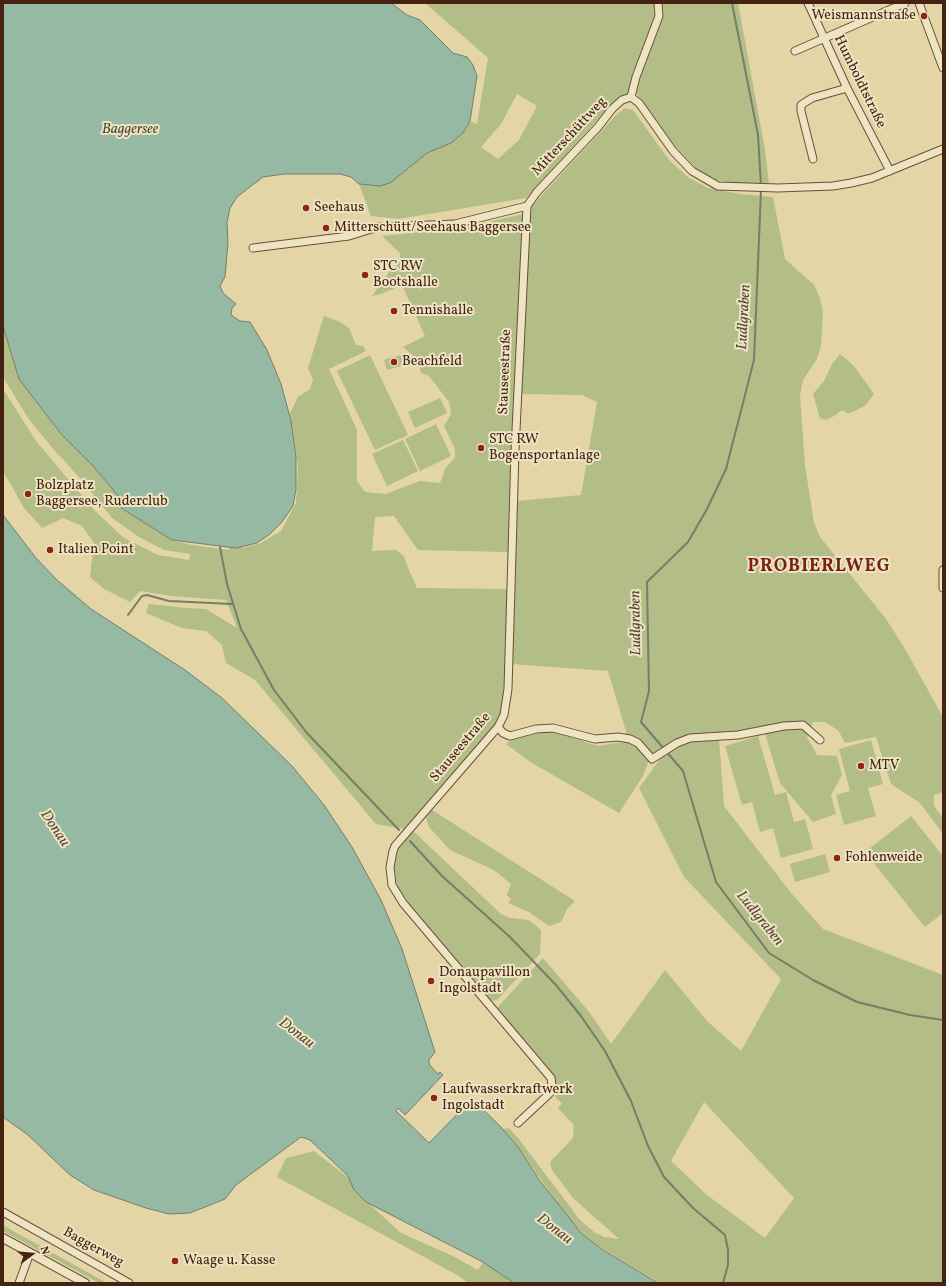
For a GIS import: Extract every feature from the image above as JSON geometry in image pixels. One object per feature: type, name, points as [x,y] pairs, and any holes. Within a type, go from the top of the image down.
[{"type":"street","points":[[658,3],[659,16],[636,77],[631,97],[639,103],[673,151],[692,171],[718,186],[770,188],[833,186],[865,180],[943,148]]},
{"type":"street","name":"Humboldtstraße","points":[[808,3],[847,88],[890,171]]},
{"type":"street","points":[[794,51],[905,3]]},
{"type":"street","points":[[919,3],[943,68]]},
{"type":"street","points":[[813,159],[801,111],[801,105],[812,98],[847,88]]},
{"type":"street","name":"Mitterschüttweg","points":[[527,206],[537,192],[598,127],[612,109],[622,100],[631,97]]},
{"type":"street","points":[[253,248],[349,236],[378,228],[455,224],[527,206]]},
{"type":"street","name":"Stauseestraße","points":[[518,1123],[550,1093],[552,1085],[551,1078],[403,903],[392,885],[390,867],[395,846],[498,727],[504,715],[508,689],[515,451],[527,206]]},
{"type":"street","points":[[943,570],[943,588]]},
{"type":"street","points":[[498,727],[503,733],[510,736],[536,729],[553,728],[595,740],[618,737],[638,743],[652,759],[682,740],[698,736],[738,735],[784,726],[803,725],[820,740]]},
{"type":"street","name":"Baggerweg","points":[[3,1212],[129,1283]]},
{"type":"street","points":[[3,1238],[85,1283]]},
{"type":"street","points":[[19,1283],[30,1253]]},
{"type":"shaded area","points":[[425,3],[738,3],[765,150],[769,184],[736,184],[717,180],[697,169],[675,146],[630,84],[629,94],[610,106],[526,198],[398,219],[371,216],[359,184],[380,186],[390,183],[427,153],[451,143],[463,133],[470,121],[477,124],[488,58]],"holes":[[[517,94],[537,106],[519,140],[498,159],[481,147],[501,124]]]},
{"type":"shaded area","points":[[625,108],[633,110],[669,160],[689,178],[708,188],[740,194],[773,197],[785,259],[814,285],[820,298],[823,311],[821,346],[817,359],[803,380],[800,395],[805,465],[814,523],[820,537],[886,619],[905,649],[943,717],[943,792],[934,795],[934,806],[943,818],[943,834],[920,803],[891,784],[876,737],[845,743],[838,730],[824,722],[813,722],[807,737],[817,755],[837,756],[842,775],[831,795],[836,814],[813,822],[780,783],[763,727],[724,734],[689,735],[673,741],[649,760],[643,776],[619,813],[532,763],[506,744],[515,738],[552,731],[598,746],[629,741],[608,671],[512,664],[517,501],[581,495],[597,402],[582,395],[520,394],[530,208],[615,116]]},
{"type":"shaded area","points":[[523,214],[508,552],[418,550],[394,516],[375,517],[372,551],[396,550],[404,556],[417,588],[507,589],[505,687],[501,712],[494,727],[404,829],[376,824],[255,680],[226,663],[222,645],[206,631],[182,628],[146,613],[149,604],[206,609],[237,628],[226,600],[172,596],[140,591],[130,602],[104,589],[90,577],[94,543],[82,526],[63,518],[42,528],[24,508],[3,471],[3,389],[36,441],[94,510],[124,538],[158,555],[189,560],[190,554],[164,550],[139,537],[112,518],[81,479],[55,451],[28,418],[3,377],[3,326],[19,379],[62,435],[93,466],[120,498],[121,508],[172,540],[192,545],[229,550],[229,545],[241,542],[242,548],[259,544],[281,531],[296,503],[298,466],[290,413],[298,397],[310,389],[313,380],[308,368],[324,316],[340,322],[349,328],[356,345],[363,346],[366,351],[329,369],[357,430],[357,481],[365,492],[386,494],[420,481],[440,483],[446,467],[455,458],[455,449],[444,426],[451,414],[449,402],[429,376],[421,373],[418,360],[403,347],[425,336],[402,285],[381,294],[372,296],[389,272],[400,262],[400,253],[382,236],[467,227]]},
{"type":"shaded area","points":[[840,354],[854,366],[874,394],[865,406],[848,414],[842,410],[826,420],[820,418],[813,394],[824,381],[832,364]]},
{"type":"shaded area","points":[[370,355],[408,435],[375,450],[337,371]]},
{"type":"shaded area","name":"Beachfeld","points":[[401,355],[404,365],[387,370],[384,360]]},
{"type":"shaded area","points":[[440,398],[447,413],[415,428],[408,412]]},
{"type":"shaded area","points":[[436,424],[451,456],[420,471],[405,439]]},
{"type":"shaded area","points":[[403,440],[418,471],[387,486],[372,454]]},
{"type":"shaded area","points":[[758,736],[775,795],[786,792],[794,822],[805,819],[813,849],[781,858],[773,828],[760,832],[752,802],[742,805],[725,746]]},
{"type":"shaded area","points":[[719,739],[724,806],[791,893],[823,929],[943,975],[943,1283],[660,1283],[603,1249],[582,1233],[565,1214],[518,1147],[503,1129],[509,1128],[518,1138],[580,1220],[594,1232],[604,1237],[619,1239],[573,1198],[552,1170],[550,1162],[573,1138],[574,1125],[558,1108],[562,1103],[556,1098],[554,1091],[555,1084],[552,1074],[497,1008],[543,958],[590,1013],[611,1044],[665,970],[707,1021],[741,1051],[781,979],[684,877],[639,788],[663,755],[683,741]],"holes":[[[704,1102],[794,1198],[765,1238],[707,1195],[671,1161]]]},
{"type":"shaded area","name":"MTV","points":[[871,740],[883,784],[868,788],[876,816],[844,825],[836,795],[850,791],[839,749]]},
{"type":"shaded area","points":[[432,810],[575,901],[567,909],[561,922],[549,926],[529,912],[508,903],[511,899],[507,895],[511,884],[494,870],[450,850],[429,827],[426,818]]},
{"type":"shaded area","points":[[911,816],[943,856],[943,913],[925,927],[865,852]]},
{"type":"shaded area","points":[[412,830],[501,914],[510,918],[529,920],[541,930],[540,954],[497,1000],[489,1000],[400,892],[394,871],[396,855],[400,846]]},
{"type":"shaded area","points":[[825,854],[830,872],[795,882],[790,864]]},
{"type":"shaded area","points":[[314,1151],[351,1180],[354,1190],[401,1233],[455,1257],[478,1270],[483,1262],[514,1283],[468,1283],[459,1276],[277,1177],[286,1158]]},
{"type":"shaded area","points":[[3,1225],[107,1283],[99,1283],[3,1231]]},
{"type":"water","name":"Baggersee","points":[[3,3],[391,3],[407,15],[420,20],[453,53],[467,57],[473,65],[477,76],[470,121],[463,133],[451,143],[427,153],[390,183],[380,186],[359,184],[351,177],[340,174],[284,174],[263,177],[237,197],[230,208],[227,223],[228,243],[225,277],[220,286],[223,293],[236,304],[232,308],[231,315],[240,321],[250,322],[267,350],[281,384],[291,421],[296,457],[296,489],[293,506],[282,522],[270,534],[257,543],[236,548],[172,540],[121,508],[120,498],[93,466],[62,435],[19,379],[3,326]]},
{"type":"water","name":"Donau","points":[[3,515],[36,558],[57,580],[91,609],[185,670],[222,698],[292,766],[324,805],[352,847],[381,900],[402,949],[435,1052],[429,1060],[429,1064],[438,1074],[440,1072],[443,1075],[405,1115],[398,1108],[396,1111],[429,1143],[472,1099],[499,1125],[518,1147],[540,1181],[581,1233],[603,1250],[658,1283],[514,1283],[483,1262],[366,1202],[354,1190],[348,1176],[310,1140],[301,1137],[236,1185],[225,1199],[190,1213],[169,1214],[146,1208],[94,1190],[70,1175],[28,1135],[3,1117]]},
{"type":"waterway","name":"Ludlgraben","points":[[732,3],[758,135],[761,185]]},
{"type":"waterway","name":"Ludlgraben","points":[[761,190],[754,360],[726,469],[707,509],[688,542],[647,582],[649,691],[641,722],[683,771],[716,882],[769,953],[813,980],[857,1002],[910,1015],[943,1020]]},
{"type":"waterway","points":[[220,547],[227,584],[241,629],[274,690],[307,733],[399,830]]},
{"type":"waterway","points":[[128,615],[142,596],[147,595],[169,601],[232,604]]},
{"type":"waterway","points":[[410,841],[442,876],[510,937],[556,985],[581,1016],[605,1051],[631,1101],[648,1146],[664,1177],[693,1208],[725,1235],[728,1250],[728,1265],[723,1283]]},
{"type":"place","name":"Weismannstraße","points":[[924,16]]},
{"type":"place","name":"Seehaus","points":[[306,208]]},
{"type":"place","name":"Mitterschütt/Seehaus Baggersee","points":[[326,228]]},
{"type":"place","name":"STC RW Bootshalle","points":[[365,275]]},
{"type":"place","name":"Tennishalle","points":[[394,311]]},
{"type":"place","name":"Beachfeld","points":[[394,362]]},
{"type":"place","name":"STC RW Bogensportanlage","points":[[481,448]]},
{"type":"place","name":"Bolzplatz Baggersee, Ruderclub","points":[[28,494]]},
{"type":"place","name":"Italien Point","points":[[50,550]]},
{"type":"place","name":"MTV","points":[[861,766]]},
{"type":"place","name":"Fohlenweide","points":[[837,858]]},
{"type":"place","name":"Donaupavillon Ingolstadt","points":[[431,981]]},
{"type":"place","name":"Laufwasserkraftwerk Ingolstadt","points":[[434,1098]]},
{"type":"place","name":"Waage u. Kasse","points":[[175,1261]]},
{"type":"district","name":"PROBIERLWEG","points":[[819,568]]}]
